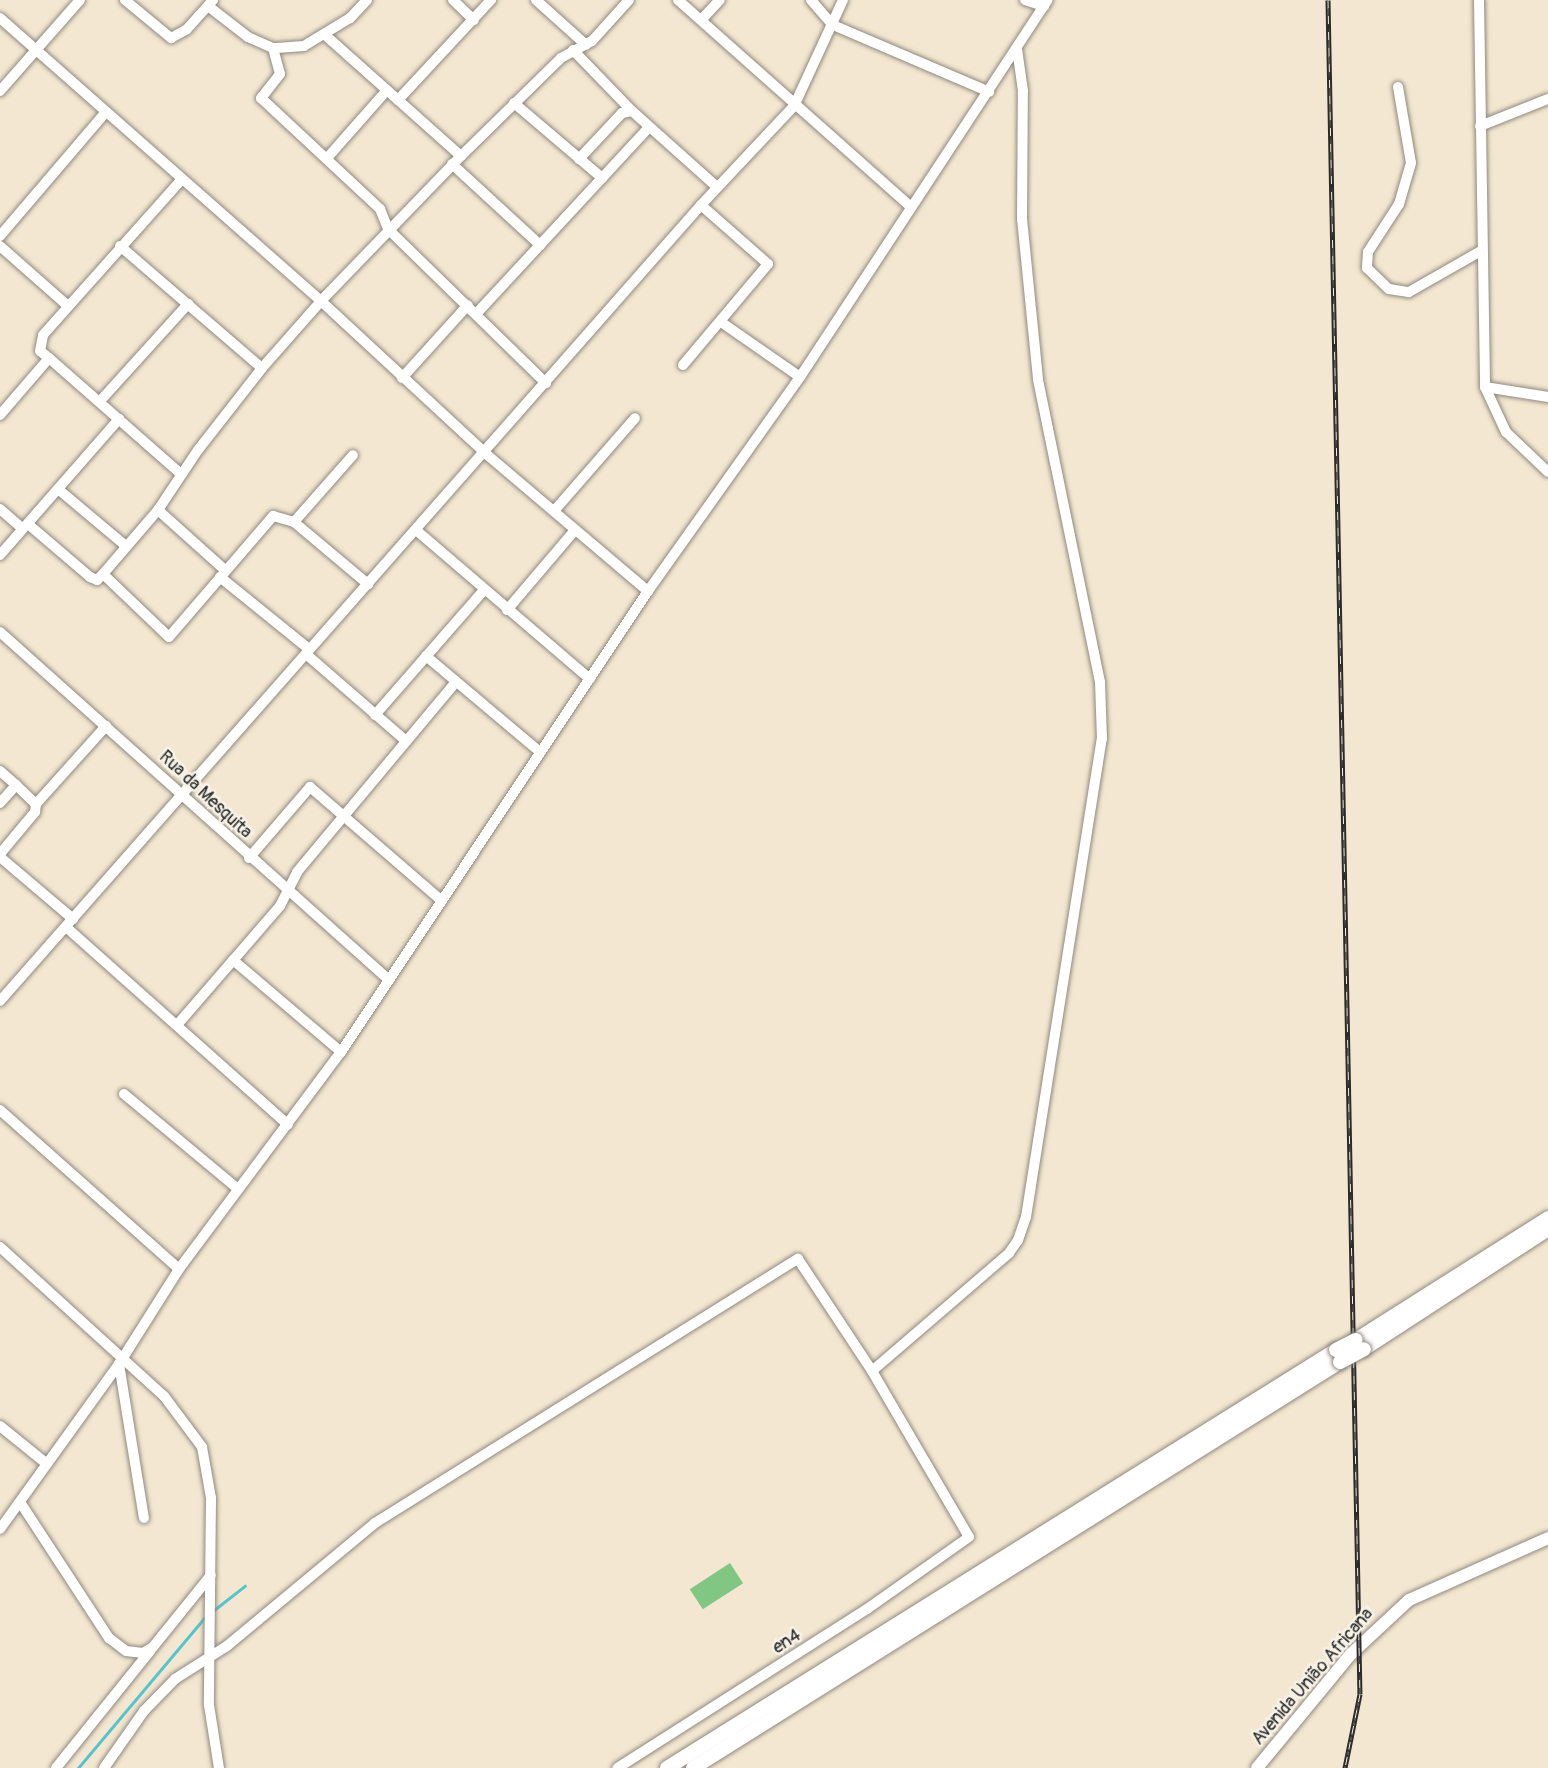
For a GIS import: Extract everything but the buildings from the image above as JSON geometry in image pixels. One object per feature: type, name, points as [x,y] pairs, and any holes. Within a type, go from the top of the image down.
[{"type":"highway","points":[[1360,1344],[1548,1218]]},
{"type":"highway","points":[[693,1768],[1338,1356],[1548,1229]]},
{"type":"highway","points":[[667,1768],[1317,1362],[1338,1356]]},
{"type":"main road","name":"Avenida União Africana","points":[[1257,1768],[1352,1654],[1409,1600],[1548,1538]]},
{"type":"street","points":[[0,91],[80,0]]},
{"type":"street","points":[[125,0],[171,38],[210,3],[248,37],[273,48],[304,46],[350,18],[367,0]]},
{"type":"street","points":[[453,0],[474,20]]},
{"type":"street","points":[[398,100],[491,0]]},
{"type":"street","points":[[536,0],[586,45]]},
{"type":"street","points":[[0,509],[97,580],[158,510],[181,474],[262,368],[321,301],[388,229],[514,103],[573,50],[586,45],[629,0]]},
{"type":"street","points":[[678,0],[702,19],[794,106],[911,206]]},
{"type":"street","points":[[702,19],[720,0]]},
{"type":"street","points":[[811,0],[833,25],[989,92]]},
{"type":"street","points":[[0,1001],[701,205],[794,106],[844,0]]},
{"type":"street","points":[[0,1530],[120,1360],[179,1269],[341,1052],[648,591],[800,377],[1046,3],[1025,0]]},
{"type":"street","points":[[1479,0],[1485,387],[1506,432],[1548,472]]},
{"type":"street","points":[[0,18],[321,301],[485,453],[648,591]]},
{"type":"street","points":[[324,34],[461,156]]},
{"type":"street","points":[[273,48],[280,74],[261,98],[328,157],[380,209],[388,229],[546,383]]},
{"type":"street","points":[[104,1768],[161,1692],[189,1668],[209,1658],[375,1522],[793,1260],[803,1262],[872,1371],[1009,1253],[1018,1240],[1026,1217],[1102,738],[1100,682],[1038,379],[1022,220],[1023,91],[1017,49]]},
{"type":"street","points":[[573,50],[632,111],[717,187]]},
{"type":"street","points":[[1398,87],[1412,163],[1399,204],[1368,253],[1367,268],[1389,289],[1409,292],[1481,251]]},
{"type":"street","points":[[328,157],[387,90]]},
{"type":"street","points":[[1480,126],[1548,99]]},
{"type":"street","points":[[514,103],[602,178]]},
{"type":"street","points":[[579,159],[622,113],[632,111]]},
{"type":"street","points":[[0,236],[106,112]]},
{"type":"street","points":[[477,313],[649,127]]},
{"type":"street","points":[[452,164],[540,245]]},
{"type":"street","points":[[181,179],[68,306],[39,343],[40,351],[101,400],[181,474]]},
{"type":"street","points":[[683,365],[768,264],[701,205]]},
{"type":"street","points":[[0,246],[68,306]]},
{"type":"street","points":[[120,246],[262,368]]},
{"type":"street","points":[[101,400],[188,304]]},
{"type":"street","points":[[402,378],[468,305]]},
{"type":"street","points":[[721,322],[800,377]]},
{"type":"street","points":[[0,415],[49,358]]},
{"type":"street","points":[[1485,387],[1548,397]]},
{"type":"street","points":[[554,512],[635,418]]},
{"type":"street","points":[[0,555],[119,419]]},
{"type":"street","points":[[294,522],[354,455]]},
{"type":"street","points":[[58,489],[126,546]]},
{"type":"street","points":[[158,510],[374,715],[406,741]]},
{"type":"street","points":[[103,574],[169,637],[269,517],[294,522],[368,584]]},
{"type":"street","points":[[416,530],[590,679]]},
{"type":"street","points":[[507,610],[575,530]]},
{"type":"street","points":[[374,715],[484,590]]},
{"type":"street","name":"Rua da Mesquita","points":[[0,632],[287,892],[389,980]]},
{"type":"street","points":[[426,656],[540,752]]},
{"type":"street","points":[[177,1025],[233,961],[287,892],[297,872],[346,819],[456,681]]},
{"type":"street","points":[[106,726],[36,804],[35,813],[0,856],[177,1025],[288,1125]]},
{"type":"street","points":[[0,771],[36,804]]},
{"type":"street","points":[[0,803],[16,786]]},
{"type":"street","points":[[249,858],[310,787],[442,901]]},
{"type":"street","points":[[233,961],[341,1052]]},
{"type":"street","points":[[124,1094],[238,1189]]},
{"type":"street","points":[[0,1110],[179,1269]]},
{"type":"street","points":[[0,1247],[120,1360],[174,1406],[202,1447],[211,1498],[209,1658],[212,1730],[219,1768]]},
{"type":"street","points":[[120,1360],[144,1518]]},
{"type":"street","name":"en4","points":[[617,1768],[866,1609],[969,1537],[872,1371]]},
{"type":"street","points":[[0,1426],[47,1464]]},
{"type":"street","points":[[20,1502],[109,1639],[136,1653],[153,1647]]},
{"type":"street","points":[[56,1768],[211,1575]]},
{"type":"green space","points":[[730,1563],[743,1583],[703,1609],[690,1589]]},
{"type":"waterway","points":[[214,1610],[245,1586]]},
{"type":"waterway","points":[[78,1768],[206,1616]]},
{"type":"railway","points":[[1328,0],[1360,1694],[1345,1768]]}]
